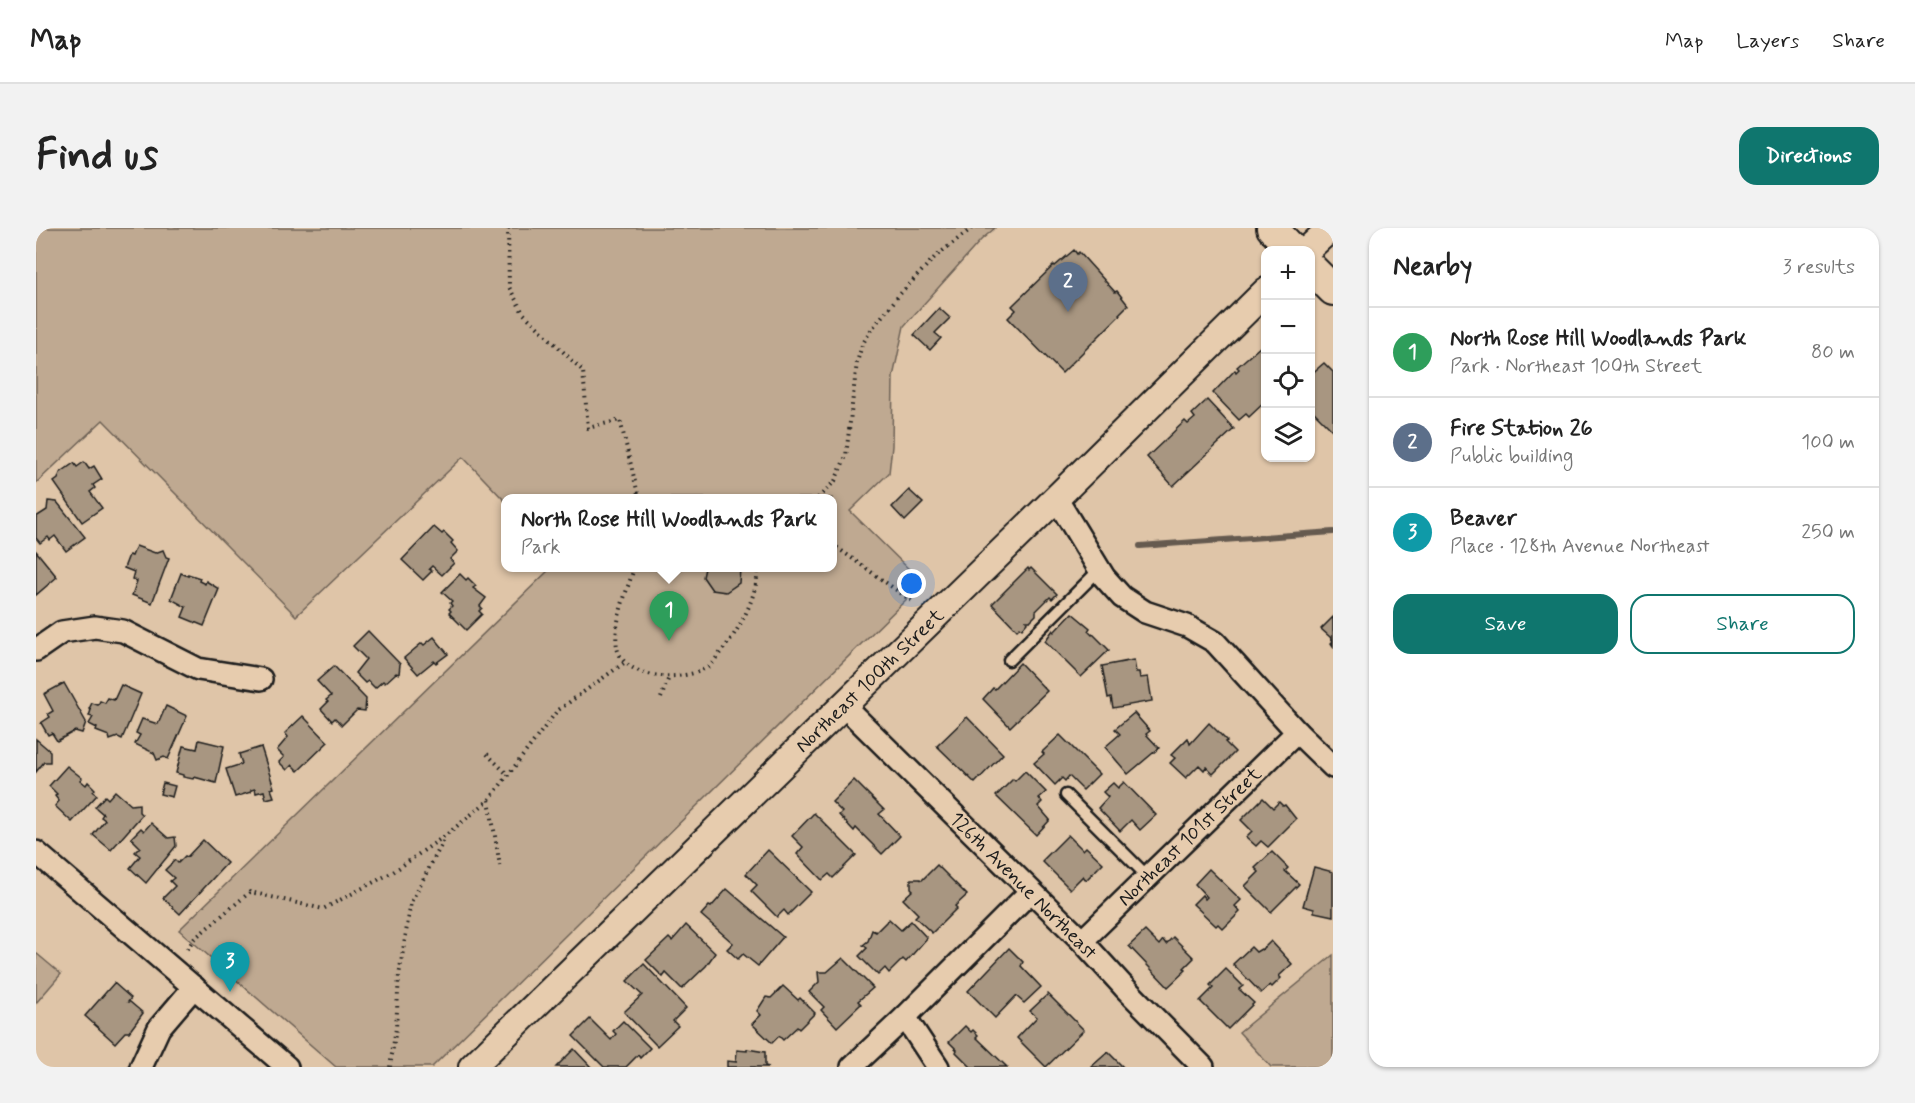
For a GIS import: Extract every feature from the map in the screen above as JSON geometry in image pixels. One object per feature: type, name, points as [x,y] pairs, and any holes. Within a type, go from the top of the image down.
[{"type":"main road","points":[[1272,228],[1289,246]]},
{"type":"main road","points":[[1315,271],[1333,290]]},
{"type":"street","points":[[1311,246],[1330,228]]},
{"type":"street","name":"Northeast 100th Street","points":[[471,1067],[1261,296]]},
{"type":"street","points":[[1056,498],[1099,570],[1122,597],[1145,612],[1187,626],[1215,642],[1297,732],[1333,767]]},
{"type":"street","points":[[36,650],[62,632],[95,627],[104,628],[123,631],[198,669],[261,679]]},
{"type":"street","name":"126th Avenue Northeast","points":[[843,705],[1082,941],[1203,1067]]},
{"type":"street","name":"Northeast 101st Street","points":[[1082,941],[1297,732]]},
{"type":"street","points":[[36,852],[287,1067]]},
{"type":"street","points":[[852,1067],[1030,892]]},
{"type":"street","points":[[141,1067],[159,1028],[194,987]]},
{"type":"street","points":[[905,1017],[938,1067]]},
{"type":"lane","points":[[1009,660],[1099,570]]},
{"type":"lane","points":[[1066,795],[1148,877]]},
{"type":"path","points":[[508,228],[510,287],[523,312],[583,371],[588,428],[620,420],[638,494]]},
{"type":"path","points":[[822,494],[835,481],[846,456],[857,362],[866,338],[900,294],[936,257],[972,228]]},
{"type":"path","points":[[837,548],[913,602]]},
{"type":"path","points":[[632,572],[623,603],[617,633],[617,649],[624,663],[646,674],[669,677],[690,675],[708,667],[731,640],[748,610],[757,572]]},
{"type":"path","points":[[187,949],[194,939],[250,892],[323,909],[393,872],[446,835],[489,800],[556,711],[624,663]]},
{"type":"path","points":[[661,698],[669,677]]},
{"type":"path","points":[[487,754],[508,775]]},
{"type":"path","points":[[489,800],[500,866]]},
{"type":"path","points":[[390,1067],[396,1028],[399,975],[411,902],[446,835]]},
{"type":"shaded area","points":[[36,228],[995,228],[981,240],[904,326],[893,377],[892,446],[889,473],[850,511],[923,583],[432,1067],[336,1067],[179,930],[547,572],[837,572],[837,494],[501,494],[501,497],[463,457],[296,616],[103,420],[36,483]]},
{"type":"shaded area","points":[[36,953],[61,974],[36,1003]]},
{"type":"shaded area","points":[[1333,955],[1333,1067],[1271,1067],[1239,1032]]},
{"type":"building","points":[[1074,250],[1077,254],[1079,252],[1128,305],[1062,373],[1008,318],[1016,310],[1012,306],[1054,265]]},
{"type":"building","points":[[939,308],[950,318],[935,333],[941,338],[930,350],[914,335]]},
{"type":"building","points":[[1261,348],[1261,406],[1249,417],[1246,414],[1239,420],[1213,393],[1235,370],[1236,372],[1239,369],[1237,367]]},
{"type":"building","points":[[1324,363],[1333,372],[1333,431],[1315,413],[1315,371]]},
{"type":"building","points":[[1207,400],[1234,429],[1173,486],[1147,457],[1185,421],[1188,424],[1195,418],[1192,414]]},
{"type":"building","points":[[84,462],[89,469],[94,466],[102,479],[93,485],[95,488],[90,492],[102,508],[82,522],[54,482],[60,473],[74,463],[77,467]]},
{"type":"building","points":[[909,490],[923,503],[905,521],[892,507]]},
{"type":"building","points":[[48,501],[57,502],[85,537],[66,551],[55,536],[50,540],[48,537],[40,543],[36,538],[36,517],[47,510]]},
{"type":"building","points":[[434,527],[442,534],[444,532],[453,541],[451,543],[458,551],[450,559],[454,563],[442,575],[432,566],[429,569],[432,571],[423,580],[402,560]]},
{"type":"building","points":[[136,546],[155,553],[163,550],[169,558],[152,603],[132,595],[137,581],[132,579],[134,572],[124,568],[129,555],[132,556]]},
{"type":"building","points":[[36,551],[57,577],[36,595]]},
{"type":"building","points":[[1028,568],[1029,570],[1031,568],[1057,594],[1052,599],[1050,597],[1036,611],[1036,615],[1030,621],[1026,621],[1022,629],[1020,627],[1017,630],[992,604]]},
{"type":"building","points":[[704,572],[740,572],[739,583],[726,592],[712,590],[703,577]]},
{"type":"building","points":[[181,573],[200,578],[199,581],[205,584],[206,581],[219,589],[204,626],[182,617],[186,607],[171,599]]},
{"type":"building","points":[[460,574],[466,580],[468,578],[476,586],[473,588],[486,598],[480,606],[482,608],[479,611],[482,614],[466,630],[449,613],[452,601],[442,592]]},
{"type":"building","points":[[1072,613],[1090,628],[1088,631],[1109,650],[1081,677],[1045,641],[1053,630],[1054,632]]},
{"type":"building","points":[[1333,617],[1333,641],[1321,629]]},
{"type":"building","points":[[368,631],[400,664],[399,674],[396,673],[375,688],[368,681],[365,683],[355,673],[366,659],[353,646]]},
{"type":"building","points":[[434,637],[448,654],[436,663],[434,661],[418,674],[404,658],[422,643],[424,645]]},
{"type":"building","points":[[1134,660],[1136,672],[1139,672],[1140,678],[1148,677],[1152,701],[1113,708],[1111,697],[1108,698],[1102,666]]},
{"type":"building","points":[[1020,663],[1047,691],[1010,727],[983,699]]},
{"type":"building","points":[[334,666],[366,699],[365,711],[357,710],[342,725],[335,718],[332,721],[321,709],[331,696],[317,681]]},
{"type":"building","points":[[64,683],[86,722],[82,733],[75,731],[57,741],[52,733],[48,735],[41,723],[50,717],[48,714],[53,711],[44,694]]},
{"type":"building","points":[[121,685],[141,694],[122,739],[118,737],[110,740],[109,736],[96,731],[97,728],[89,724],[93,717],[89,716],[91,710],[89,709],[92,703],[98,705],[100,701],[105,703],[108,698],[114,700]]},
{"type":"building","points":[[166,706],[187,716],[168,759],[164,757],[157,760],[154,753],[135,744],[140,735],[136,733],[142,719],[158,724]]},
{"type":"building","points":[[1134,713],[1150,731],[1146,734],[1159,748],[1128,774],[1105,747],[1120,734],[1115,729]]},
{"type":"building","points":[[303,716],[328,742],[298,771],[292,765],[287,770],[279,762],[284,757],[277,750],[288,737],[285,733]]},
{"type":"building","points":[[967,717],[1003,754],[975,783],[937,746]]},
{"type":"building","points":[[1209,723],[1235,752],[1213,774],[1206,767],[1204,770],[1199,765],[1186,778],[1170,763],[1175,758],[1171,755],[1188,738],[1190,744]]},
{"type":"building","points":[[1060,735],[1099,774],[1083,790],[1069,776],[1065,781],[1062,778],[1055,785],[1034,763]]},
{"type":"building","points":[[36,739],[50,751],[50,762],[44,762],[36,772]]},
{"type":"building","points":[[199,740],[224,746],[216,783],[194,777],[193,779],[183,777],[176,773],[183,746],[197,749]]},
{"type":"building","points":[[261,747],[274,788],[271,789],[274,797],[266,799],[264,791],[256,793],[255,789],[235,797],[226,769],[242,764],[239,754]]},
{"type":"building","points":[[67,766],[82,778],[80,780],[86,785],[88,782],[97,795],[72,822],[55,806],[59,801],[55,796],[57,794],[49,786]]},
{"type":"building","points":[[1025,771],[1046,792],[1039,798],[1042,802],[1038,806],[1050,820],[1036,835],[996,796]]},
{"type":"building","points":[[854,780],[884,810],[879,814],[900,836],[882,854],[856,828],[854,831],[839,815],[842,812],[832,802]]},
{"type":"building","points":[[1124,782],[1156,815],[1140,830],[1131,820],[1120,831],[1098,808],[1108,797],[1103,792],[1113,783],[1118,788]]},
{"type":"building","points":[[163,783],[175,786],[172,797],[160,794]]},
{"type":"building","points":[[115,791],[131,805],[139,804],[139,812],[142,815],[111,850],[93,835],[105,820],[101,817],[103,814],[95,807],[105,796],[108,799]]},
{"type":"building","points":[[1263,798],[1273,808],[1279,802],[1285,805],[1296,819],[1268,847],[1261,841],[1256,846],[1246,837],[1252,831],[1241,820]]},
{"type":"building","points":[[814,813],[856,855],[833,878],[829,874],[822,880],[797,854],[803,847],[792,836]]},
{"type":"building","points":[[151,823],[168,838],[175,837],[176,846],[146,883],[130,868],[140,856],[135,852],[140,847],[131,838],[141,828],[144,831]]},
{"type":"building","points":[[1068,835],[1083,850],[1086,847],[1103,863],[1086,880],[1083,876],[1070,889],[1042,861]]},
{"type":"building","points":[[203,840],[227,863],[180,914],[163,898],[175,886],[170,881],[174,878],[165,870],[175,860],[178,863],[185,856],[187,857]]},
{"type":"building","points":[[768,850],[811,892],[788,915],[784,910],[777,917],[751,891],[757,885],[746,874]]},
{"type":"building","points":[[1272,852],[1288,868],[1285,871],[1299,884],[1271,912],[1245,886],[1259,872],[1255,868]]},
{"type":"building","points":[[937,865],[967,895],[932,933],[915,917],[918,914],[903,899],[913,890],[911,879],[922,880]]},
{"type":"building","points":[[1314,867],[1333,872],[1333,916],[1314,912],[1314,909],[1303,906]]},
{"type":"building","points":[[1209,869],[1241,900],[1235,906],[1240,912],[1223,929],[1218,924],[1216,926],[1193,904],[1202,895],[1205,899],[1207,897],[1195,884]]},
{"type":"building","points":[[727,889],[783,937],[758,966],[743,954],[738,959],[727,949],[733,943],[701,915]]},
{"type":"building","points":[[889,919],[901,930],[911,921],[927,938],[906,962],[903,959],[889,973],[885,968],[878,975],[859,956],[867,948],[863,945],[868,941],[872,930],[876,932]]},
{"type":"building","points":[[686,925],[715,953],[706,966],[682,989],[666,973],[663,977],[646,960],[669,938],[672,941]]},
{"type":"building","points":[[1145,931],[1159,945],[1163,940],[1166,944],[1173,937],[1194,958],[1184,968],[1186,970],[1168,987],[1129,946]]},
{"type":"building","points":[[1271,941],[1292,964],[1279,976],[1281,978],[1272,987],[1270,985],[1261,993],[1233,964],[1251,947],[1256,952],[1262,950]]},
{"type":"building","points":[[1009,948],[1023,962],[1021,966],[1041,987],[1024,1003],[1016,996],[995,1018],[968,991]]},
{"type":"building","points":[[843,958],[873,988],[858,1001],[861,1004],[837,1027],[821,1010],[824,1007],[809,992],[819,982],[818,972],[827,972]]},
{"type":"building","points":[[644,964],[686,1008],[673,1021],[678,1026],[657,1046],[624,1012],[642,995],[627,981]]},
{"type":"building","points":[[1226,969],[1243,986],[1239,989],[1254,1003],[1228,1029],[1200,1001],[1213,988],[1210,985]]},
{"type":"building","points":[[114,983],[131,998],[128,1002],[143,1013],[129,1032],[125,1032],[115,1043],[85,1016]]},
{"type":"building","points":[[783,986],[815,1013],[799,1029],[797,1027],[783,1040],[779,1036],[772,1043],[752,1024],[761,1015],[757,1011],[766,997],[771,998]]},
{"type":"building","points":[[1048,994],[1084,1030],[1046,1067],[1017,1038],[1037,1017],[1030,1011]]},
{"type":"building","points":[[590,1019],[611,1040],[616,1034],[613,1031],[623,1021],[650,1048],[640,1058],[638,1055],[626,1067],[604,1067],[573,1036]]},
{"type":"building","points":[[965,1026],[971,1032],[973,1030],[978,1035],[976,1037],[1007,1067],[971,1067],[949,1042]]},
{"type":"building","points":[[574,1049],[591,1067],[556,1067]]},
{"type":"building","points":[[747,1049],[765,1052],[765,1066],[769,1067],[727,1067],[727,1061],[736,1062],[737,1050],[747,1051]]},
{"type":"building","points":[[1108,1052],[1123,1067],[1091,1067]]},
{"type":"waterway","points":[[1140,546],[1333,532]]},
{"type":"place","name":"Fire Station 26","points":[[1068,312]]},
{"type":"place","name":"North Rose Hill Woodlands Park","points":[[669,641]]},
{"type":"place","name":"Beaver","points":[[230,992]]}]
